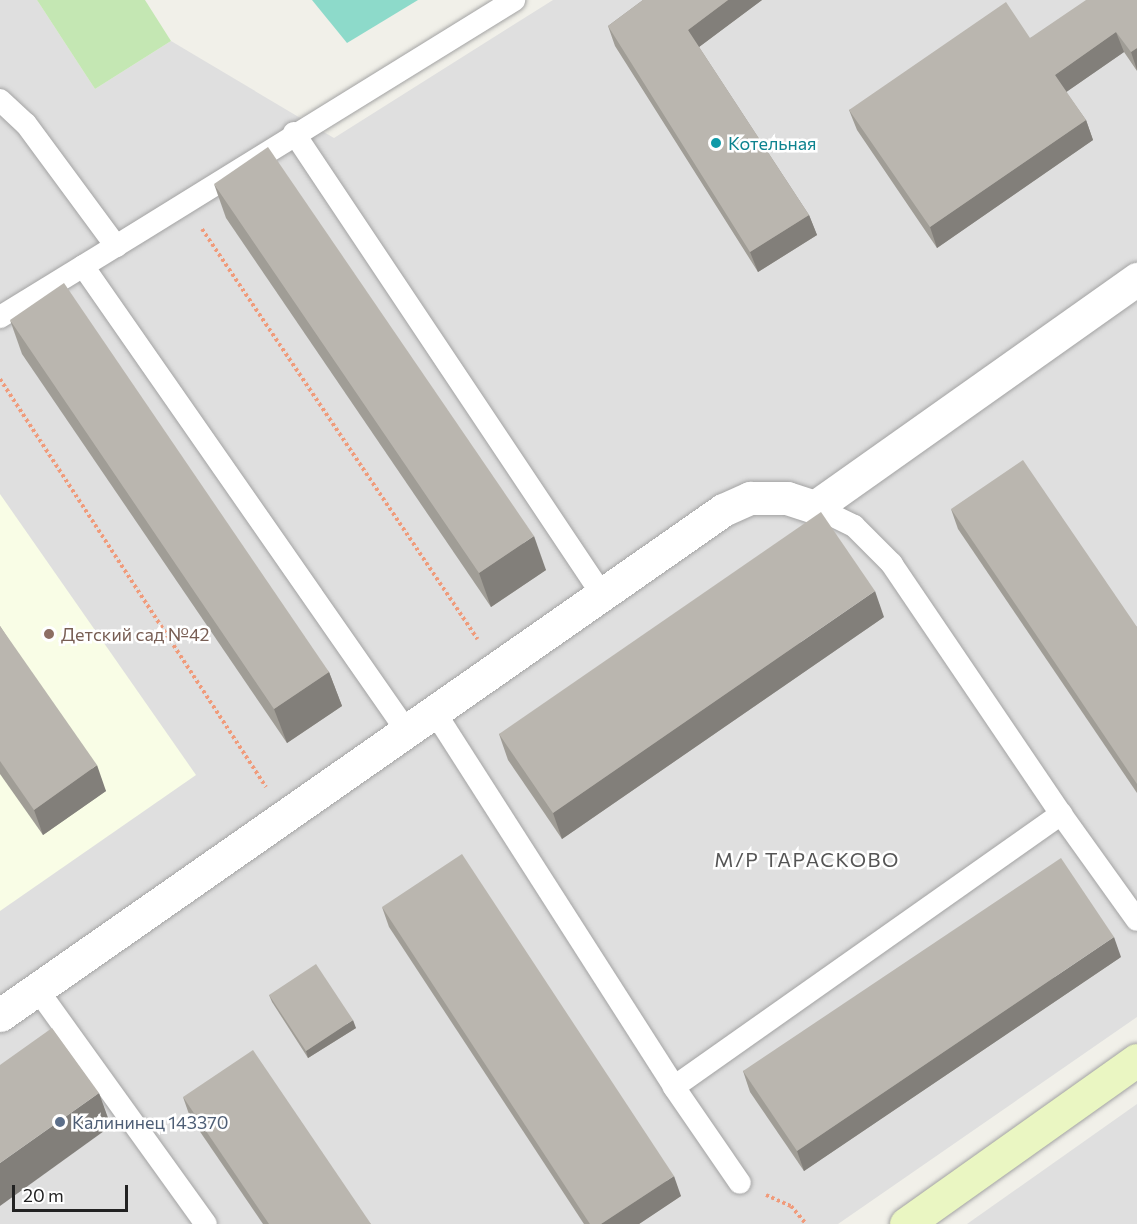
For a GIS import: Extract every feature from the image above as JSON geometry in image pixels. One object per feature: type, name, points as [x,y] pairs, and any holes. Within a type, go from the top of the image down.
[{"type":"street","points":[[0,1015],[601,593],[723,510],[750,498],[787,498],[815,507],[1137,279]]},
{"type":"street","points":[[906,1224],[1137,1060]]},
{"type":"lane","points":[[0,317],[116,246],[183,201],[514,0]]},
{"type":"lane","points":[[0,100],[26,124],[116,246]]},
{"type":"lane","points":[[294,133],[601,593]]},
{"type":"lane","points":[[83,266],[406,730]]},
{"type":"lane","points":[[815,507],[854,526],[892,564],[1061,814],[1137,920]]},
{"type":"lane","points":[[434,711],[674,1087],[740,1183]]},
{"type":"lane","points":[[674,1087],[1061,814]]},
{"type":"lane","points":[[37,989],[206,1224]]},
{"type":"path","points":[[183,201],[497,666]]},
{"type":"path","points":[[0,379],[285,815]]},
{"type":"path","points":[[740,1183],[791,1206],[806,1224]]},
{"type":"shaded area","points":[[0,0],[37,0],[95,89],[171,41],[334,138],[553,0],[1137,0],[1137,1017],[838,1224],[0,1224]]},
{"type":"shaded area","points":[[312,0],[418,0],[347,43]]},
{"type":"shaded area","name":"Детский сад №42","points":[[0,494],[196,775],[0,911]]},
{"type":"shaded area","points":[[1137,1104],[1137,1224],[967,1224]]},
{"type":"green space","points":[[37,0],[145,0],[171,41],[95,89]]},
{"type":"building","name":"Котельная","points":[[643,0],[728,0],[688,30],[809,215],[750,252],[608,26]]},
{"type":"building","points":[[1086,0],[1137,0],[1137,48],[1131,52],[1116,32],[1055,75],[1086,120],[930,227],[849,110],[1006,2],[1030,38]]},
{"type":"building","points":[[268,147],[534,536],[479,573],[214,184]]},
{"type":"building","points":[[64,283],[329,672],[274,709],[10,320]]},
{"type":"building","points":[[1023,460],[1137,627],[1137,784],[951,509]]},
{"type":"building","points":[[821,512],[875,591],[553,813],[499,734]]},
{"type":"building","points":[[0,626],[97,765],[34,810],[0,761]]},
{"type":"building","points":[[462,854],[674,1176],[601,1224],[590,1224],[382,907]]},
{"type":"building","points":[[1061,858],[1114,937],[797,1151],[743,1071]]},
{"type":"building","points":[[316,964],[353,1020],[306,1051],[269,995]]},
{"type":"building","points":[[52,1028],[99,1093],[0,1163],[0,1065]]},
{"type":"building","points":[[253,1050],[371,1224],[269,1224],[183,1097]]},
{"type":"place","name":"Котельная","points":[[716,143]]},
{"type":"place","name":"Детский сад №42","points":[[49,634]]},
{"type":"place","name":"Калининец 143370","points":[[60,1122]]},
{"type":"district","name":"М/Р ТАРАСКОВО","points":[[807,859]]}]
